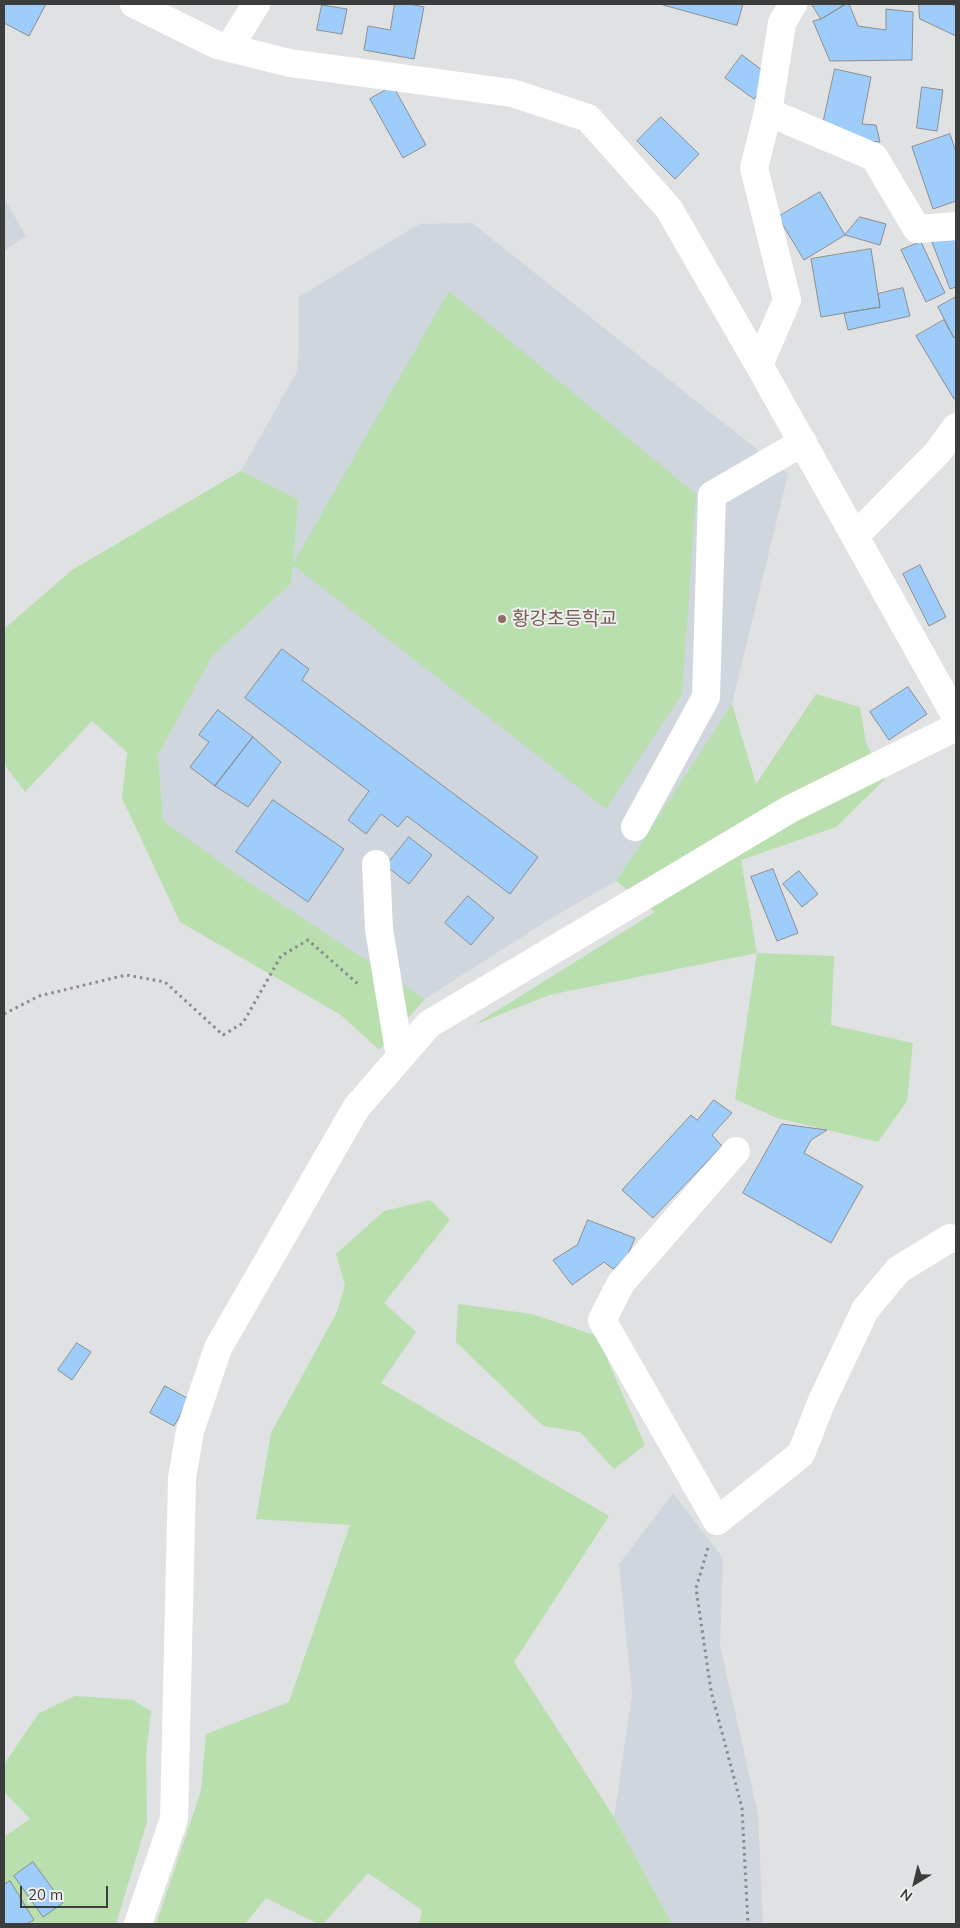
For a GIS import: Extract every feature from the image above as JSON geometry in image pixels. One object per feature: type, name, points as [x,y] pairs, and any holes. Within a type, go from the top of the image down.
[{"type":"street","points":[[134,4],[216,45],[290,63],[512,93],[588,118],[669,209],[760,365],[956,717]]},
{"type":"street","points":[[229,48],[256,4]]},
{"type":"street","points":[[760,365],[787,300],[754,168],[768,112],[782,24],[793,4]]},
{"type":"street","points":[[768,112],[874,157],[917,229],[956,226]]},
{"type":"street","points":[[855,536],[938,452],[956,427]]},
{"type":"street","points":[[635,827],[706,697],[712,495],[803,442]]},
{"type":"street","points":[[138,1924],[174,1818],[182,1478],[190,1431],[218,1348],[356,1108],[429,1024],[790,809],[956,726]]},
{"type":"street","points":[[376,864],[378,929],[400,1058]]},
{"type":"street","points":[[736,1151],[622,1283],[602,1320],[717,1521],[801,1454],[821,1403],[865,1310],[898,1270],[950,1238],[956,1239]]},
{"type":"path","points":[[4,1014],[39,996],[126,975],[165,982],[223,1035],[243,1023],[281,956],[308,940],[393,1014]]},
{"type":"path","points":[[717,1521],[696,1588],[711,1691],[742,1808],[748,1924]]},
{"type":"shaded area","points":[[4,198],[26,236],[4,251]]},
{"type":"shaded area","name":"황강초등학교","points":[[472,223],[788,474],[732,704],[616,881],[548,920],[425,999],[245,880],[163,822],[158,755],[213,655],[291,584],[298,499],[241,471],[298,370],[299,297],[419,224]]},
{"type":"shaded area","points":[[673,1493],[723,1558],[720,1645],[758,1814],[763,1924],[672,1924],[614,1817],[632,1694],[619,1564]]},
{"type":"green space","points":[[449,291],[696,494],[682,694],[606,809],[293,565],[291,584],[213,655],[158,755],[163,821],[245,880],[425,999],[379,1050],[341,1015],[180,922],[122,798],[127,752],[92,721],[25,792],[4,764],[4,629],[72,570],[241,471],[298,499],[293,564]]},
{"type":"green space","points":[[816,694],[860,707],[866,743],[885,779],[836,827],[741,860],[757,953],[549,995],[474,1025],[655,912],[616,881],[732,704],[756,784]]},
{"type":"green space","points":[[757,953],[834,956],[831,1025],[913,1043],[907,1101],[878,1142],[777,1118],[735,1099]]},
{"type":"green space","points":[[430,1200],[450,1220],[384,1303],[416,1332],[381,1383],[609,1516],[514,1662],[614,1817],[672,1924],[419,1924],[422,1910],[368,1873],[323,1924],[318,1924],[266,1898],[245,1924],[156,1924],[201,1791],[206,1734],[289,1702],[350,1525],[256,1519],[271,1433],[337,1312],[345,1285],[336,1254],[384,1211]]},
{"type":"green space","points":[[458,1304],[532,1314],[597,1336],[645,1445],[614,1469],[580,1432],[543,1426],[456,1342]]},
{"type":"green space","points":[[75,1696],[133,1700],[151,1711],[146,1754],[147,1822],[116,1924],[4,1924],[4,1837],[30,1819],[4,1792],[4,1764],[39,1713]]},
{"type":"building","points":[[4,4],[46,4],[29,36],[4,23]]},
{"type":"building","points":[[395,4],[410,4],[424,7],[414,59],[364,50],[368,26],[390,30]]},
{"type":"building","points":[[660,4],[743,4],[737,25]]},
{"type":"building","points":[[812,4],[846,4],[821,19]]},
{"type":"building","points":[[849,4],[858,26],[886,30],[886,9],[913,12],[912,60],[830,61],[813,21],[821,19]]},
{"type":"building","points":[[919,4],[951,4],[956,7],[956,36],[920,19]]},
{"type":"building","points":[[322,5],[347,9],[342,34],[317,30]]},
{"type":"building","points":[[742,55],[771,77],[754,99],[725,78]]},
{"type":"building","points":[[835,69],[871,77],[862,124],[876,125],[880,142],[858,140],[823,124]]},
{"type":"building","points":[[393,86],[426,145],[403,158],[370,99]]},
{"type":"building","points":[[922,87],[943,90],[937,131],[917,128]]},
{"type":"building","points":[[661,117],[699,154],[675,179],[637,141]]},
{"type":"building","points":[[950,134],[956,152],[956,201],[933,209],[912,147]]},
{"type":"building","points":[[820,192],[845,235],[804,260],[778,217]]},
{"type":"building","points":[[860,217],[886,224],[880,245],[845,235]]},
{"type":"building","points":[[956,233],[956,287],[950,289],[932,242]]},
{"type":"building","points":[[921,242],[945,293],[926,302],[901,250]]},
{"type":"building","points":[[871,249],[880,307],[821,317],[811,259]]},
{"type":"building","points":[[903,288],[910,316],[848,330],[844,313],[880,307],[878,294]]},
{"type":"building","points":[[956,297],[956,336],[954,338],[938,307]]},
{"type":"building","points":[[944,320],[954,338],[956,336],[956,398],[954,399],[916,336]]},
{"type":"building","points":[[920,565],[946,617],[929,626],[903,574]]},
{"type":"building","points":[[282,649],[309,669],[302,680],[538,857],[510,894],[407,816],[398,827],[381,814],[366,834],[348,820],[369,791],[245,698]]},
{"type":"building","points":[[908,687],[927,714],[889,740],[870,712]]},
{"type":"building","points":[[218,710],[253,737],[215,786],[190,767],[209,742],[199,735]]},
{"type":"building","points":[[253,737],[281,762],[248,807],[215,786]]},
{"type":"building","points":[[273,800],[344,849],[308,902],[236,852]]},
{"type":"building","points":[[409,837],[432,855],[409,884],[386,866]]},
{"type":"building","points":[[773,869],[798,933],[777,941],[751,877]]},
{"type":"building","points":[[799,871],[818,894],[802,907],[783,884]]},
{"type":"building","points":[[468,896],[494,918],[471,945],[445,923]]},
{"type":"building","points":[[714,1100],[732,1113],[712,1135],[722,1146],[653,1218],[622,1190],[691,1115],[697,1120]]},
{"type":"building","points":[[782,1124],[827,1130],[811,1140],[804,1153],[863,1186],[831,1243],[743,1193]]},
{"type":"building","points":[[588,1220],[635,1238],[627,1257],[613,1269],[604,1262],[572,1285],[553,1260],[577,1245]]},
{"type":"building","points":[[77,1343],[91,1352],[72,1380],[58,1370]]},
{"type":"building","points":[[165,1386],[189,1399],[174,1426],[150,1413]]},
{"type":"building","points":[[33,1862],[63,1903],[43,1917],[14,1876]]},
{"type":"building","points":[[10,1881],[34,1920],[26,1924],[4,1924],[4,1885]]},
{"type":"place","name":"황강초등학교","points":[[502,619]]}]
